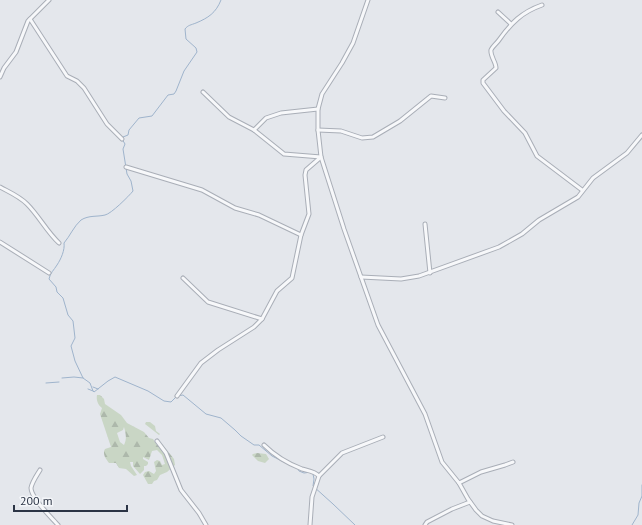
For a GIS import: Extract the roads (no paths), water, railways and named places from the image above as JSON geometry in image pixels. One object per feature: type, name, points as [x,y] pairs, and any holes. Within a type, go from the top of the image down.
[{"type":"street","points":[[0,77],[4,68],[16,52],[25,27],[30,19],[49,0]]},
{"type":"street","points":[[368,0],[353,43],[322,94],[318,109],[320,157],[378,325],[425,414],[442,462],[460,483],[470,502],[482,516],[493,521],[512,525]]},
{"type":"street","points":[[542,5],[529,9],[510,24],[491,50],[491,55],[496,64],[496,68],[486,76],[483,83],[504,111],[525,133],[537,156],[582,190]]},
{"type":"street","points":[[498,12],[510,24]]},
{"type":"street","points":[[30,19],[67,76],[77,81],[84,88],[107,124],[122,139]]},
{"type":"street","points":[[203,92],[229,117],[254,130],[284,154],[320,157]]},
{"type":"street","points":[[318,130],[341,131],[362,138],[373,137],[400,121],[431,96],[445,98]]},
{"type":"street","points":[[254,130],[266,118],[281,113],[318,109]]},
{"type":"street","points":[[362,277],[402,279],[420,276],[499,247],[522,234],[538,220],[578,196],[593,178],[627,153],[642,135]]},
{"type":"street","points":[[177,396],[200,363],[254,327],[262,319],[278,291],[292,278],[301,235],[309,214],[305,175],[306,170],[320,157]]},
{"type":"street","points":[[126,167],[202,190],[235,208],[259,215],[301,235]]},
{"type":"street","points":[[0,187],[18,196],[26,203],[53,238],[59,243]]},
{"type":"street","points":[[425,224],[430,272]]},
{"type":"street","points":[[0,242],[49,273]]},
{"type":"street","points":[[183,278],[208,302],[262,319]]},
{"type":"street","points":[[310,525],[312,496],[319,476],[342,453],[383,437]]},
{"type":"street","points":[[157,442],[166,453],[181,490],[199,513],[206,525]]},
{"type":"street","points":[[264,445],[270,451],[290,463],[302,469],[315,472],[319,476]]},
{"type":"street","points":[[460,483],[481,472],[498,466],[505,466],[513,462]]},
{"type":"street","points":[[40,470],[31,490],[34,496],[58,525]]},
{"type":"street","points":[[425,525],[427,522],[452,509],[470,502]]},
{"type":"waterway","points":[[221,0],[217,8],[208,17],[188,26],[185,29],[186,39],[196,48],[197,52],[184,71],[174,94],[168,95],[152,116],[139,118],[129,130],[128,135],[122,139],[125,144],[123,149],[127,174],[131,181],[133,191],[108,214],[87,217],[79,222],[64,243],[64,249],[61,257],[49,279],[56,287],[57,292],[63,298],[68,315],[73,321],[75,338],[71,346],[75,361],[83,378],[90,383],[94,392],[115,377],[148,391],[164,401],[171,402],[177,396],[183,395],[206,414],[221,418],[241,436],[254,445],[259,445],[272,456],[284,462]]},
{"type":"waterway","points":[[62,378],[83,378]]},
{"type":"waterway","points":[[46,383],[59,382]]},
{"type":"waterway","points":[[93,387],[98,389]]},
{"type":"waterway","points":[[88,389],[93,391]]},
{"type":"waterway","points":[[298,469],[304,473],[311,472],[314,479],[313,486],[355,525]]},
{"type":"waterway","points":[[632,525],[638,515],[639,503],[642,496],[642,485]]}]
